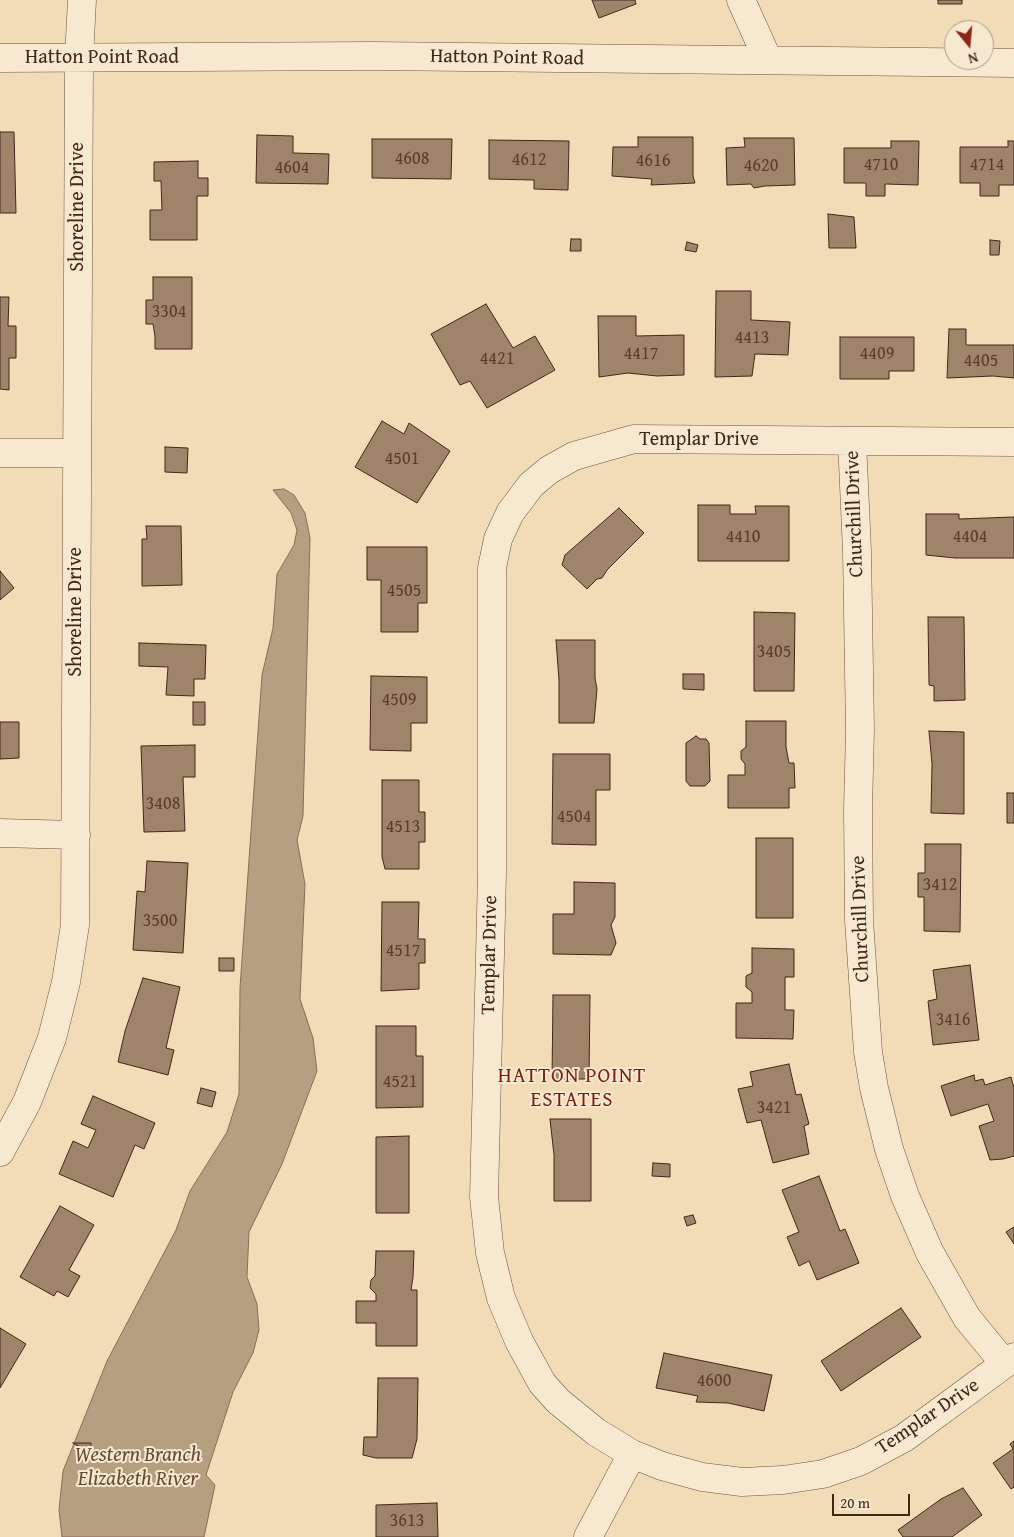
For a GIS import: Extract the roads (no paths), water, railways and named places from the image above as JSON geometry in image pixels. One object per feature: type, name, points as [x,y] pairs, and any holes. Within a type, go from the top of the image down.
[{"type":"street","name":"Shoreline Drive","points":[[0,1152],[30,1093],[52,1038],[66,982],[75,925],[76,453],[79,58],[82,0]]},
{"type":"street","points":[[741,0],[768,60]]},
{"type":"street","name":"Hatton Point Road","points":[[0,58],[374,56],[1014,63]]},
{"type":"street","name":"Templar Drive","points":[[1010,1361],[904,1438],[861,1460],[823,1474],[783,1480],[742,1482],[702,1477],[662,1466],[632,1454],[596,1432],[558,1401],[542,1383],[518,1341],[501,1298],[490,1253],[484,1196],[492,874],[492,568],[498,539],[510,513],[531,485],[549,470],[574,456],[634,439],[1014,442]]},
{"type":"street","name":"Churchill Drive","points":[[852,441],[857,551],[860,730],[858,809],[859,920],[868,1052],[871,1070],[889,1149],[905,1196],[930,1253],[967,1318],[1010,1361]]},
{"type":"street","points":[[0,454],[76,453]]},
{"type":"street","points":[[0,833],[76,835]]},
{"type":"street","points":[[588,1537],[632,1454]]},
{"type":"water","name":"Western Branch Elizabeth River","points":[[284,489],[294,495],[305,513],[310,538],[303,816],[297,840],[305,884],[300,999],[313,1038],[317,1071],[282,1164],[249,1232],[247,1277],[257,1304],[259,1330],[253,1353],[233,1392],[206,1475],[215,1485],[204,1537],[62,1537],[59,1510],[63,1471],[107,1361],[176,1230],[190,1191],[227,1132],[239,1094],[240,988],[262,675],[273,628],[277,574],[294,545],[297,530],[291,513],[273,490]]},
{"type":"district","name":"HATTON POINT ESTATES","points":[[572,1089]]}]
